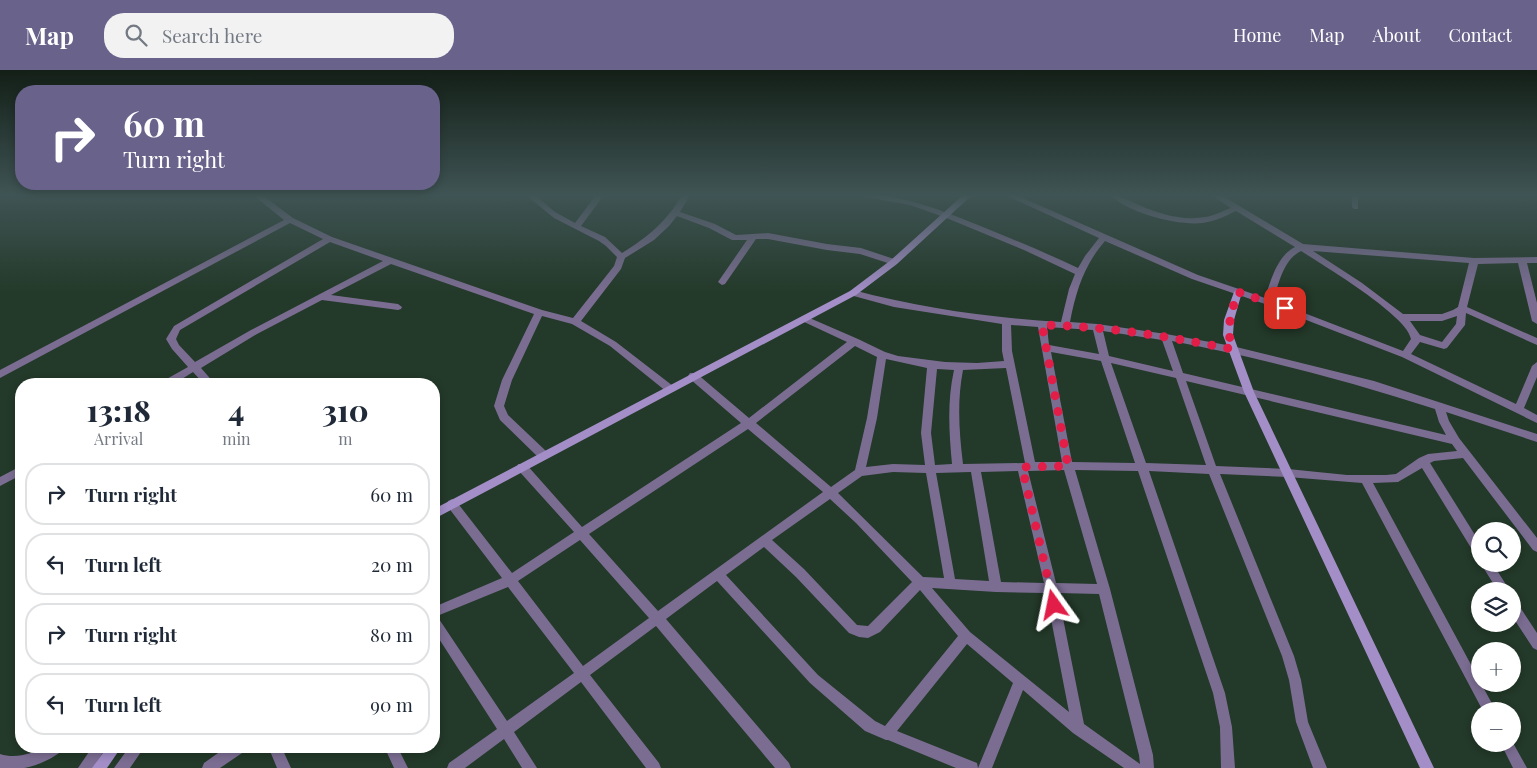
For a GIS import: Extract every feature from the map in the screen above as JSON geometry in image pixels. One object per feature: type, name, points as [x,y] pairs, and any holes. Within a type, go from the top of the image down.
[{"type":"street","points":[[0,374],[276,228]]},
{"type":"street","points":[[306,228],[329,239],[539,312],[575,322],[613,344],[670,389]]},
{"type":"street","points":[[577,228],[608,244],[617,250],[621,256]]},
{"type":"street","points":[[575,322],[618,267],[621,256],[664,228]]},
{"type":"street","points":[[715,228],[736,238],[768,236],[861,251],[894,262]]},
{"type":"street","points":[[440,511],[853,293],[894,262],[933,228]]},
{"type":"street","points":[[978,228],[1079,272]]},
{"type":"street","points":[[1080,228],[1195,277],[1268,302],[1405,355],[1537,419]]},
{"type":"street","points":[[1270,228],[1303,247],[1401,317],[1414,330],[1416,337],[1415,344],[1405,355]]},
{"type":"street","points":[[722,282],[754,236]]},
{"type":"street","points":[[1065,326],[1079,272],[1090,251],[1103,238]]},
{"type":"street","points":[[204,378],[175,347],[171,339],[177,328],[329,239]]},
{"type":"street","points":[[1268,302],[1279,271],[1292,252],[1303,247],[1474,261],[1537,260]]},
{"type":"street","points":[[176,378],[321,296],[391,260]]},
{"type":"street","points":[[1416,337],[1444,346],[1460,325],[1462,308],[1474,261]]},
{"type":"street","points":[[1522,261],[1534,297],[1537,322]]},
{"type":"street","points":[[1238,292],[1229,320],[1228,334],[1232,349],[1249,392],[1426,768]]},
{"type":"street","points":[[853,293],[894,304],[1006,322],[1097,327],[1166,336],[1232,349],[1374,385],[1537,438]]},
{"type":"street","points":[[321,296],[398,307]]},
{"type":"street","points":[[1401,317],[1448,316],[1458,313],[1462,308]]},
{"type":"street","points":[[1462,308],[1537,342]]},
{"type":"street","points":[[539,312],[507,380],[499,406],[504,416],[543,455]]},
{"type":"street","points":[[805,319],[882,355],[903,361],[959,366],[1009,364]]},
{"type":"street","points":[[1006,322],[1009,364],[1026,467],[1078,728]]},
{"type":"street","points":[[1042,325],[1068,466],[1104,589],[1146,755],[1147,768]]},
{"type":"street","points":[[1097,327],[1219,693],[1226,727],[1228,768]]},
{"type":"street","points":[[1166,336],[1213,471],[1288,656],[1295,680],[1302,722],[1320,768]]},
{"type":"street","points":[[440,610],[509,581],[749,423],[855,342]]},
{"type":"street","points":[[1045,348],[1106,358],[1455,441]]},
{"type":"street","points":[[860,472],[872,418],[882,355]]},
{"type":"street","points":[[932,364],[931,394],[925,427],[927,456],[931,469],[950,582]]},
{"type":"street","points":[[958,469],[953,390],[959,366]]},
{"type":"street","points":[[1518,410],[1537,366]]},
{"type":"street","points":[[693,376],[830,492],[920,582],[966,636],[1078,728],[1134,768]]},
{"type":"street","points":[[1439,405],[1444,422],[1455,441],[1537,546]]},
{"type":"street","points":[[454,768],[504,729],[860,472],[893,468],[1143,467],[1288,473],[1365,479],[1398,478],[1432,457],[1465,454]]},
{"type":"street","points":[[1423,461],[1471,538]]},
{"type":"street","points":[[522,467],[658,619],[784,768]]},
{"type":"street","points":[[975,468],[996,587]]},
{"type":"street","points":[[0,482],[15,473]]},
{"type":"street","points":[[1365,479],[1485,702]]},
{"type":"street","points":[[452,504],[509,581],[654,768]]},
{"type":"street","points":[[764,540],[806,579],[853,629],[861,633],[870,633],[876,628],[920,582],[950,582],[996,587],[1104,589]]},
{"type":"street","points":[[718,574],[814,679],[870,726],[972,768]]},
{"type":"street","points":[[1521,619],[1537,644]]},
{"type":"street","points":[[440,630],[530,768]]},
{"type":"street","points":[[886,734],[966,636]]},
{"type":"street","points":[[985,768],[1020,681]]},
{"type":"street","points":[[1512,752],[1520,768]]},
{"type":"street","points":[[0,761],[4,764],[19,765],[48,753]]},
{"type":"street","points":[[84,768],[96,753]]},
{"type":"street","points":[[99,768],[111,753]]},
{"type":"street","points":[[121,768],[133,753]]},
{"type":"street","points":[[209,768],[230,753]]},
{"type":"street","points":[[277,753],[284,768]]},
{"type":"street","points":[[394,753],[401,768]]},
{"type":"route","points":[[1054,605],[1022,467],[1068,466],[1042,325],[1097,327],[1166,336],[1232,349],[1228,334],[1229,320],[1238,292],[1285,308]]}]
